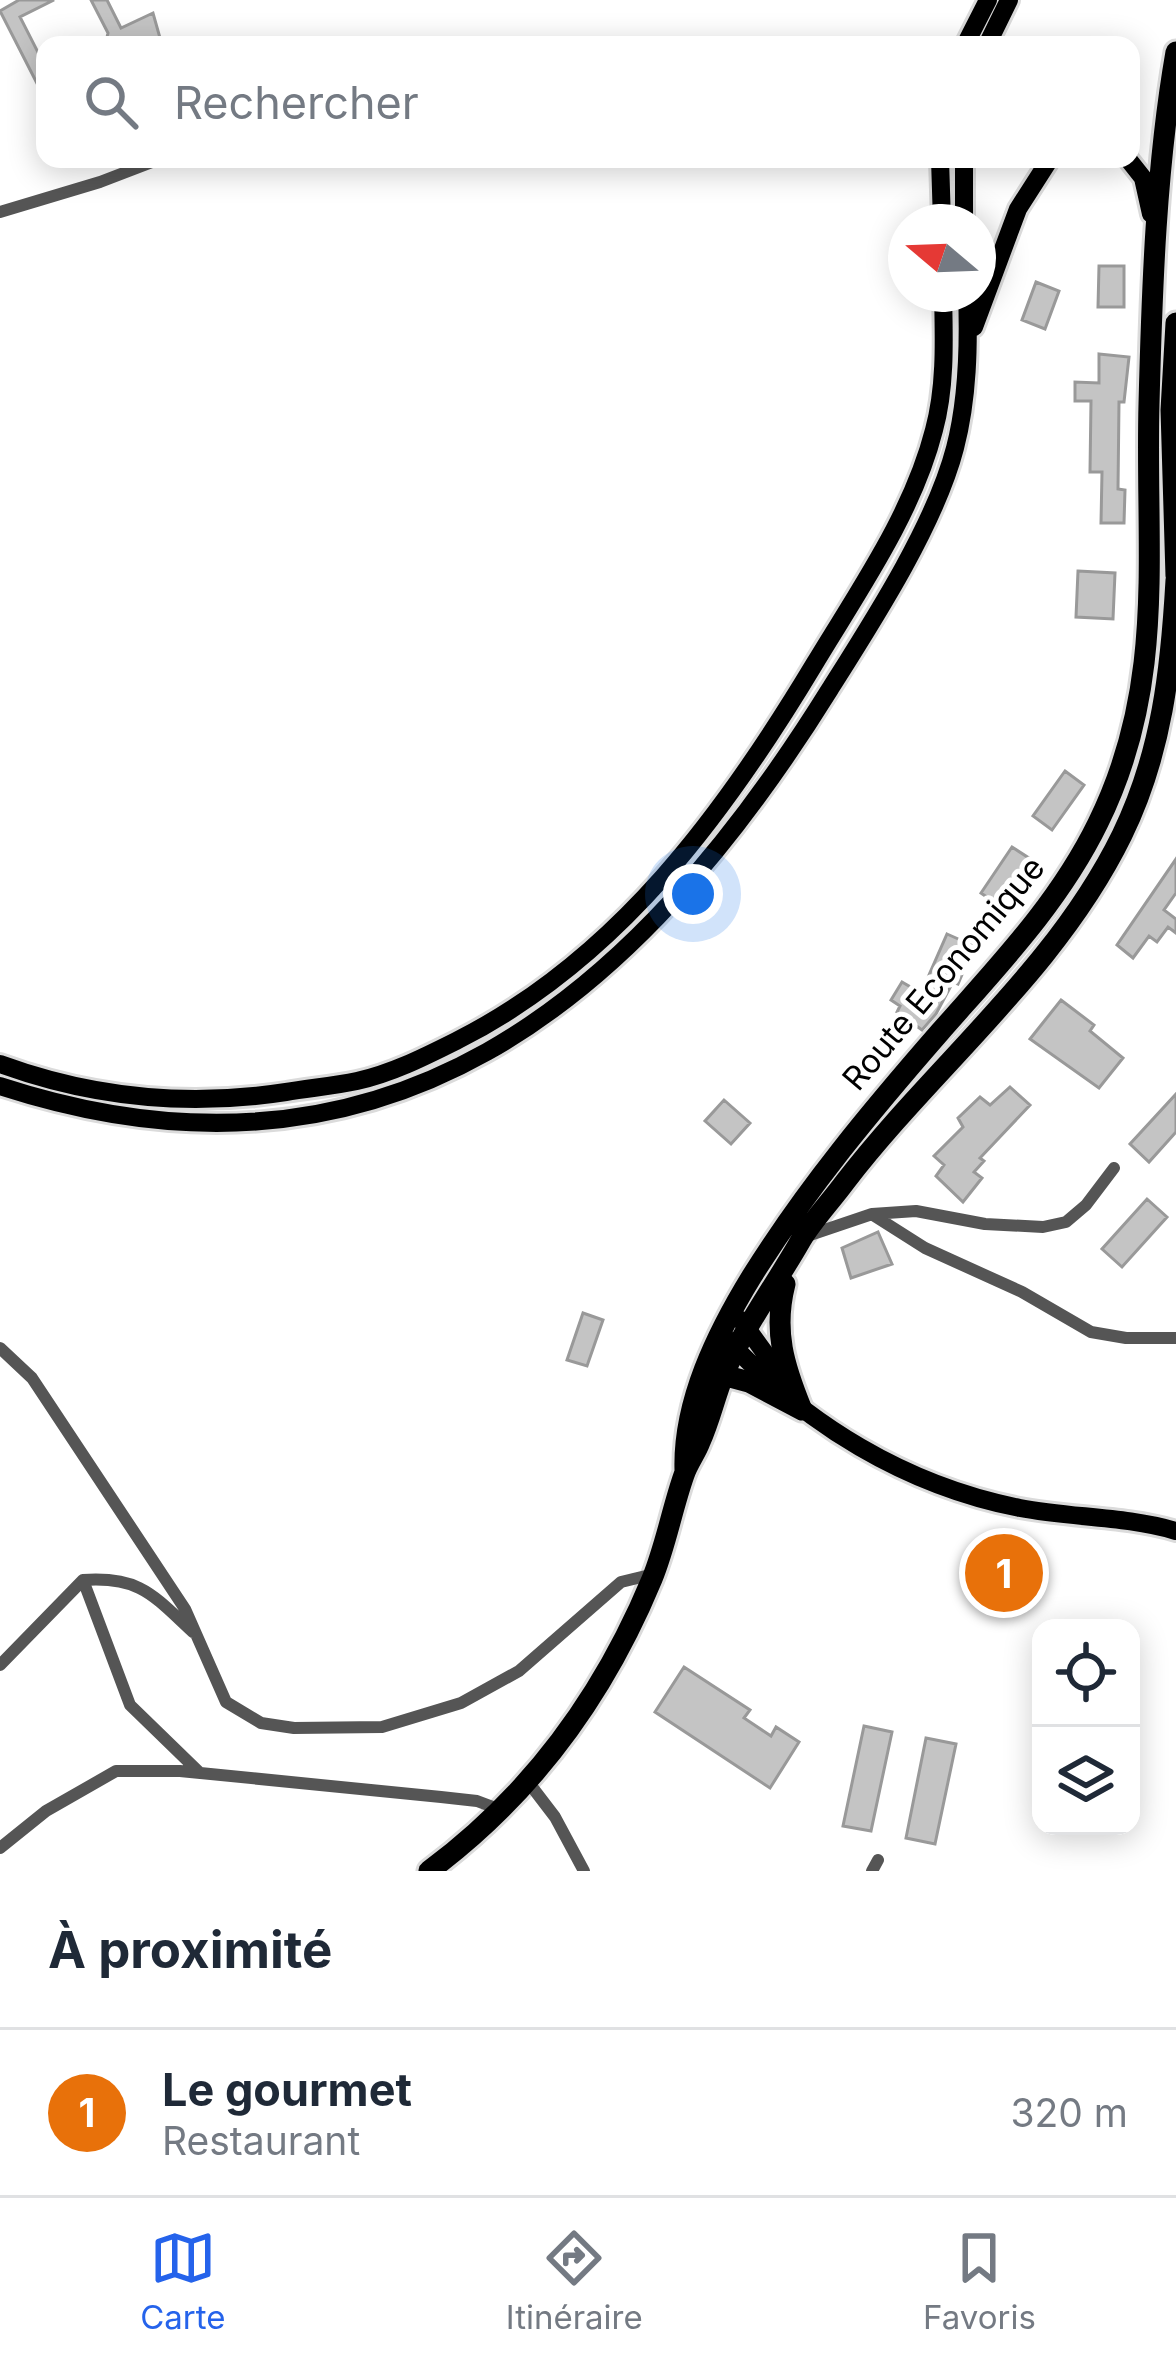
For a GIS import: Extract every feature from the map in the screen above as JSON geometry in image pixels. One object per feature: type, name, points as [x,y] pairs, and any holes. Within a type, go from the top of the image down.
[{"type":"highway","name":"Route Economique","points":[[685,1470],[700,1444],[736,1349],[801,1241],[888,1130],[1060,935],[1093,888],[1122,834],[1160,730],[1170,677],[1176,578],[1166,491],[1149,406],[1159,178],[1176,52]]},
{"type":"highway","name":"Route Economique","points":[[429,1871],[529,1783],[626,1639],[654,1574],[685,1470],[688,1429],[720,1331],[797,1205],[868,1115],[1039,920],[1098,824],[1125,758],[1145,677],[1151,577],[1166,491],[1176,323]]},
{"type":"highway","points":[[868,1115],[888,1130]]},
{"type":"highway","points":[[801,1241],[785,1284],[779,1327],[786,1372],[802,1410]]},
{"type":"highway","points":[[723,1375],[749,1382],[802,1410]]},
{"type":"main road","points":[[970,36],[988,0]]},
{"type":"main road","points":[[991,36],[1009,0]]},
{"type":"main road","points":[[940,168],[941,204]]},
{"type":"main road","points":[[964,168],[964,204]]},
{"type":"main road","points":[[0,1086],[129,1119],[250,1122],[314,1115],[428,1081],[496,1048],[563,1004],[642,937],[692,884],[773,780],[860,641],[917,536],[947,474],[981,306],[1018,209],[1043,168]]},
{"type":"main road","points":[[1135,168],[1148,194],[1157,264]]},
{"type":"main road","points":[[0,1064],[63,1084],[136,1096],[241,1099],[358,1081],[415,1062],[541,992],[623,921],[701,835],[772,736],[835,631],[903,510],[935,428],[943,312]]},
{"type":"main road","points":[[966,392],[967,312]]},
{"type":"main road","points":[[731,1310],[749,1328],[802,1410]]},
{"type":"main road","points":[[720,1331],[802,1410],[879,1457],[986,1500],[1176,1531]]},
{"type":"street","points":[[0,212],[137,168]]},
{"type":"street","points":[[801,1241],[872,1214],[916,1211],[985,1224],[1043,1228],[1066,1222],[1086,1205],[1114,1168]]},
{"type":"street","points":[[872,1214],[925,1248],[1022,1292],[1090,1332],[1126,1339],[1176,1338]]},
{"type":"street","points":[[0,1348],[32,1378],[185,1609],[226,1702],[261,1723],[294,1728],[382,1726],[460,1703],[519,1671],[621,1582],[654,1574]]},
{"type":"street","points":[[0,1665],[82,1580],[117,1578],[144,1587],[198,1637]]},
{"type":"street","points":[[82,1580],[130,1705],[201,1774]]},
{"type":"street","points":[[0,1849],[46,1811],[116,1771],[201,1774],[477,1801],[502,1811]]},
{"type":"street","points":[[529,1783],[555,1817],[584,1871]]},
{"type":"building","points":[[19,0],[54,0],[20,17],[36,48],[36,81],[0,11]]},
{"type":"building","points":[[91,0],[107,0],[121,28],[153,13],[159,36],[107,36]]},
{"type":"building","points":[[1099,266],[1124,266],[1124,307],[1098,307]]},
{"type":"building","points":[[1036,282],[1059,291],[1045,329],[1022,320]]},
{"type":"building","points":[[1099,354],[1129,357],[1124,402],[1119,402],[1118,489],[1125,490],[1124,523],[1101,523],[1102,472],[1090,472],[1091,401],[1075,401],[1075,382],[1099,383]]},
{"type":"building","points":[[1078,571],[1115,573],[1113,619],[1076,617]]},
{"type":"building","points":[[1065,771],[1084,785],[1052,830],[1033,816]]},
{"type":"building","points":[[1012,847],[1032,860],[1001,907],[981,893]]},
{"type":"building","points":[[1176,859],[1176,893],[1164,910],[1176,919],[1176,933],[1168,927],[1157,942],[1149,936],[1133,958],[1117,945]]},
{"type":"building","points":[[947,934],[974,946],[958,984],[953,982],[922,1030],[897,1012],[900,1006],[891,1000],[902,982],[921,993]]},
{"type":"building","points":[[1061,1000],[1094,1025],[1090,1031],[1123,1058],[1099,1088],[1030,1039]]},
{"type":"building","points":[[1010,1087],[1030,1105],[980,1158],[984,1161],[974,1172],[982,1178],[963,1202],[936,1176],[944,1165],[934,1156],[963,1127],[958,1118],[980,1097],[990,1105]]},
{"type":"building","points":[[1176,1094],[1176,1132],[1149,1162],[1130,1144]]},
{"type":"building","points":[[724,1100],[750,1123],[731,1144],[705,1121]]},
{"type":"building","points":[[1147,1199],[1167,1217],[1122,1267],[1102,1249]]},
{"type":"building","points":[[878,1232],[892,1264],[851,1278],[842,1248]]},
{"type":"building","points":[[583,1313],[603,1320],[587,1366],[567,1360]]},
{"type":"building","points":[[684,1667],[750,1710],[744,1718],[771,1736],[776,1727],[799,1742],[770,1788],[655,1712]]},
{"type":"building","points":[[864,1726],[892,1732],[871,1831],[843,1826]]},
{"type":"building","points":[[926,1738],[956,1744],[935,1844],[906,1838]]},
{"type":"place","name":"Le gourmet","points":[[1004,1573]]}]
